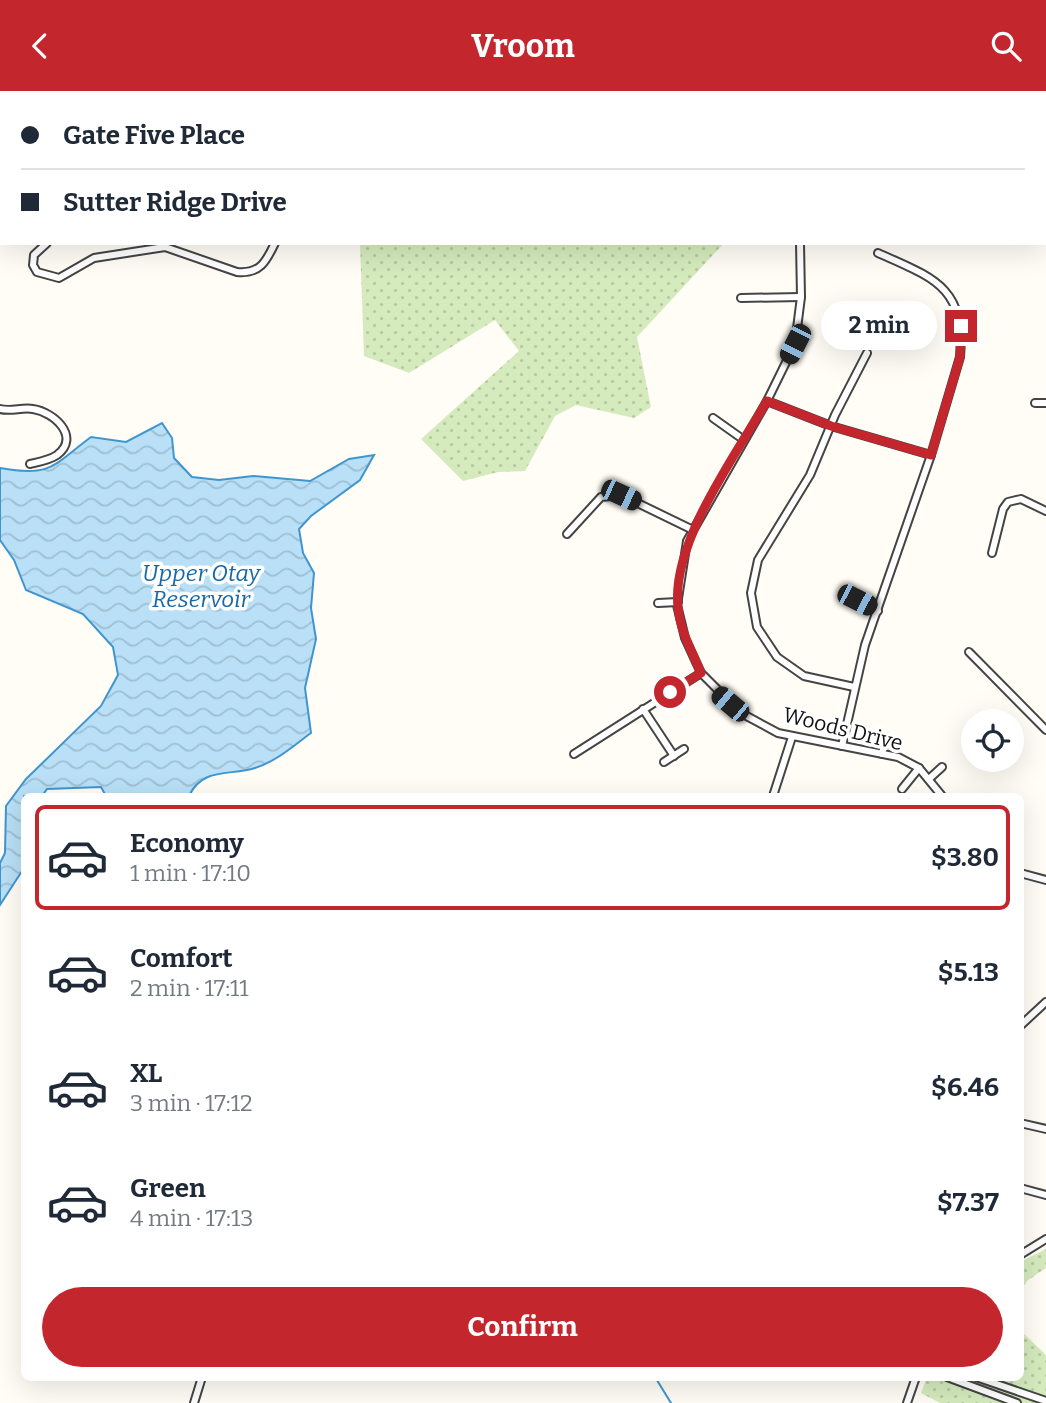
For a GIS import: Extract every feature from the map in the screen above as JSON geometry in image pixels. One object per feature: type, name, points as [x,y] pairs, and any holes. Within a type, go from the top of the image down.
[{"type":"street","points":[[45,245],[34,255],[33,265],[37,272],[56,278],[67,276],[94,258],[165,247],[233,270],[250,272],[266,263],[274,245]]},
{"type":"street","name":"Woods Drive","points":[[800,245],[801,297],[795,344],[767,401],[687,541],[678,603],[685,638],[701,673],[741,713],[778,733],[882,754],[919,768],[940,793]]},
{"type":"street","points":[[842,746],[854,687],[931,455],[960,357],[959,317],[951,299],[936,280],[878,253]]},
{"type":"street","points":[[741,298],[801,297]]},
{"type":"street","points":[[854,687],[812,679],[783,663],[761,636],[751,602],[751,585],[758,560],[810,475],[867,353]]},
{"type":"street","points":[[767,401],[831,426],[931,455]]},
{"type":"street","points":[[1035,403],[1046,403]]},
{"type":"street","points":[[0,409],[37,410],[57,420],[64,427],[65,443],[59,454],[30,464]]},
{"type":"street","points":[[713,418],[744,440]]},
{"type":"street","points":[[567,534],[601,497],[621,495],[693,530]]},
{"type":"street","points":[[992,553],[1007,502],[1021,499],[1046,511]]},
{"type":"street","points":[[847,593],[878,611]]},
{"type":"street","points":[[658,603],[678,603]]},
{"type":"street","points":[[969,652],[1046,730]]},
{"type":"street","points":[[574,754],[701,673]]},
{"type":"street","points":[[643,709],[674,756]]},
{"type":"street","points":[[774,793],[792,737]]},
{"type":"street","points":[[882,754],[886,737]]},
{"type":"street","points":[[664,762],[684,749]]},
{"type":"street","points":[[930,778],[942,767]]},
{"type":"street","points":[[902,789],[919,768]]},
{"type":"street","points":[[1024,874],[1046,880]]},
{"type":"street","points":[[1024,1022],[1046,1002]]},
{"type":"street","points":[[1024,1124],[1046,1129]]},
{"type":"street","points":[[1024,1189],[1046,1195]]},
{"type":"street","points":[[1024,1249],[1046,1239]]},
{"type":"street","points":[[194,1403],[201,1381]]},
{"type":"street","points":[[907,1403],[915,1381]]},
{"type":"street","points":[[958,1381],[1017,1403]]},
{"type":"street","points":[[988,1381],[1046,1401]]},
{"type":"green space","points":[[360,245],[722,245],[637,337],[651,407],[634,418],[576,405],[555,416],[525,471],[498,472],[463,481],[421,439],[519,351],[495,320],[409,373],[364,356]]},
{"type":"green space","points":[[1046,1249],[1046,1268],[1024,1285],[1024,1260]]},
{"type":"green space","points":[[1024,1334],[1046,1355],[1046,1403],[940,1403],[921,1393],[926,1381],[1024,1381]]},
{"type":"water","name":"Upper Otay Reservoir","points":[[162,423],[172,438],[174,458],[192,477],[219,480],[253,476],[310,481],[349,459],[374,455],[360,480],[311,516],[299,529],[303,553],[314,573],[311,608],[316,639],[305,688],[311,733],[263,765],[209,777],[201,781],[191,793],[104,793],[101,787],[21,793],[21,873],[0,905],[0,863],[5,853],[6,806],[26,779],[101,706],[118,675],[113,647],[83,614],[26,590],[14,560],[0,540],[0,468],[31,471],[50,467],[91,437],[126,442]]},
{"type":"waterway","points":[[657,1381],[671,1403]]},
{"type":"route","points":[[670,692],[701,673],[685,638],[677,605],[687,541],[767,401],[831,426],[931,455],[960,357],[961,326]]}]
